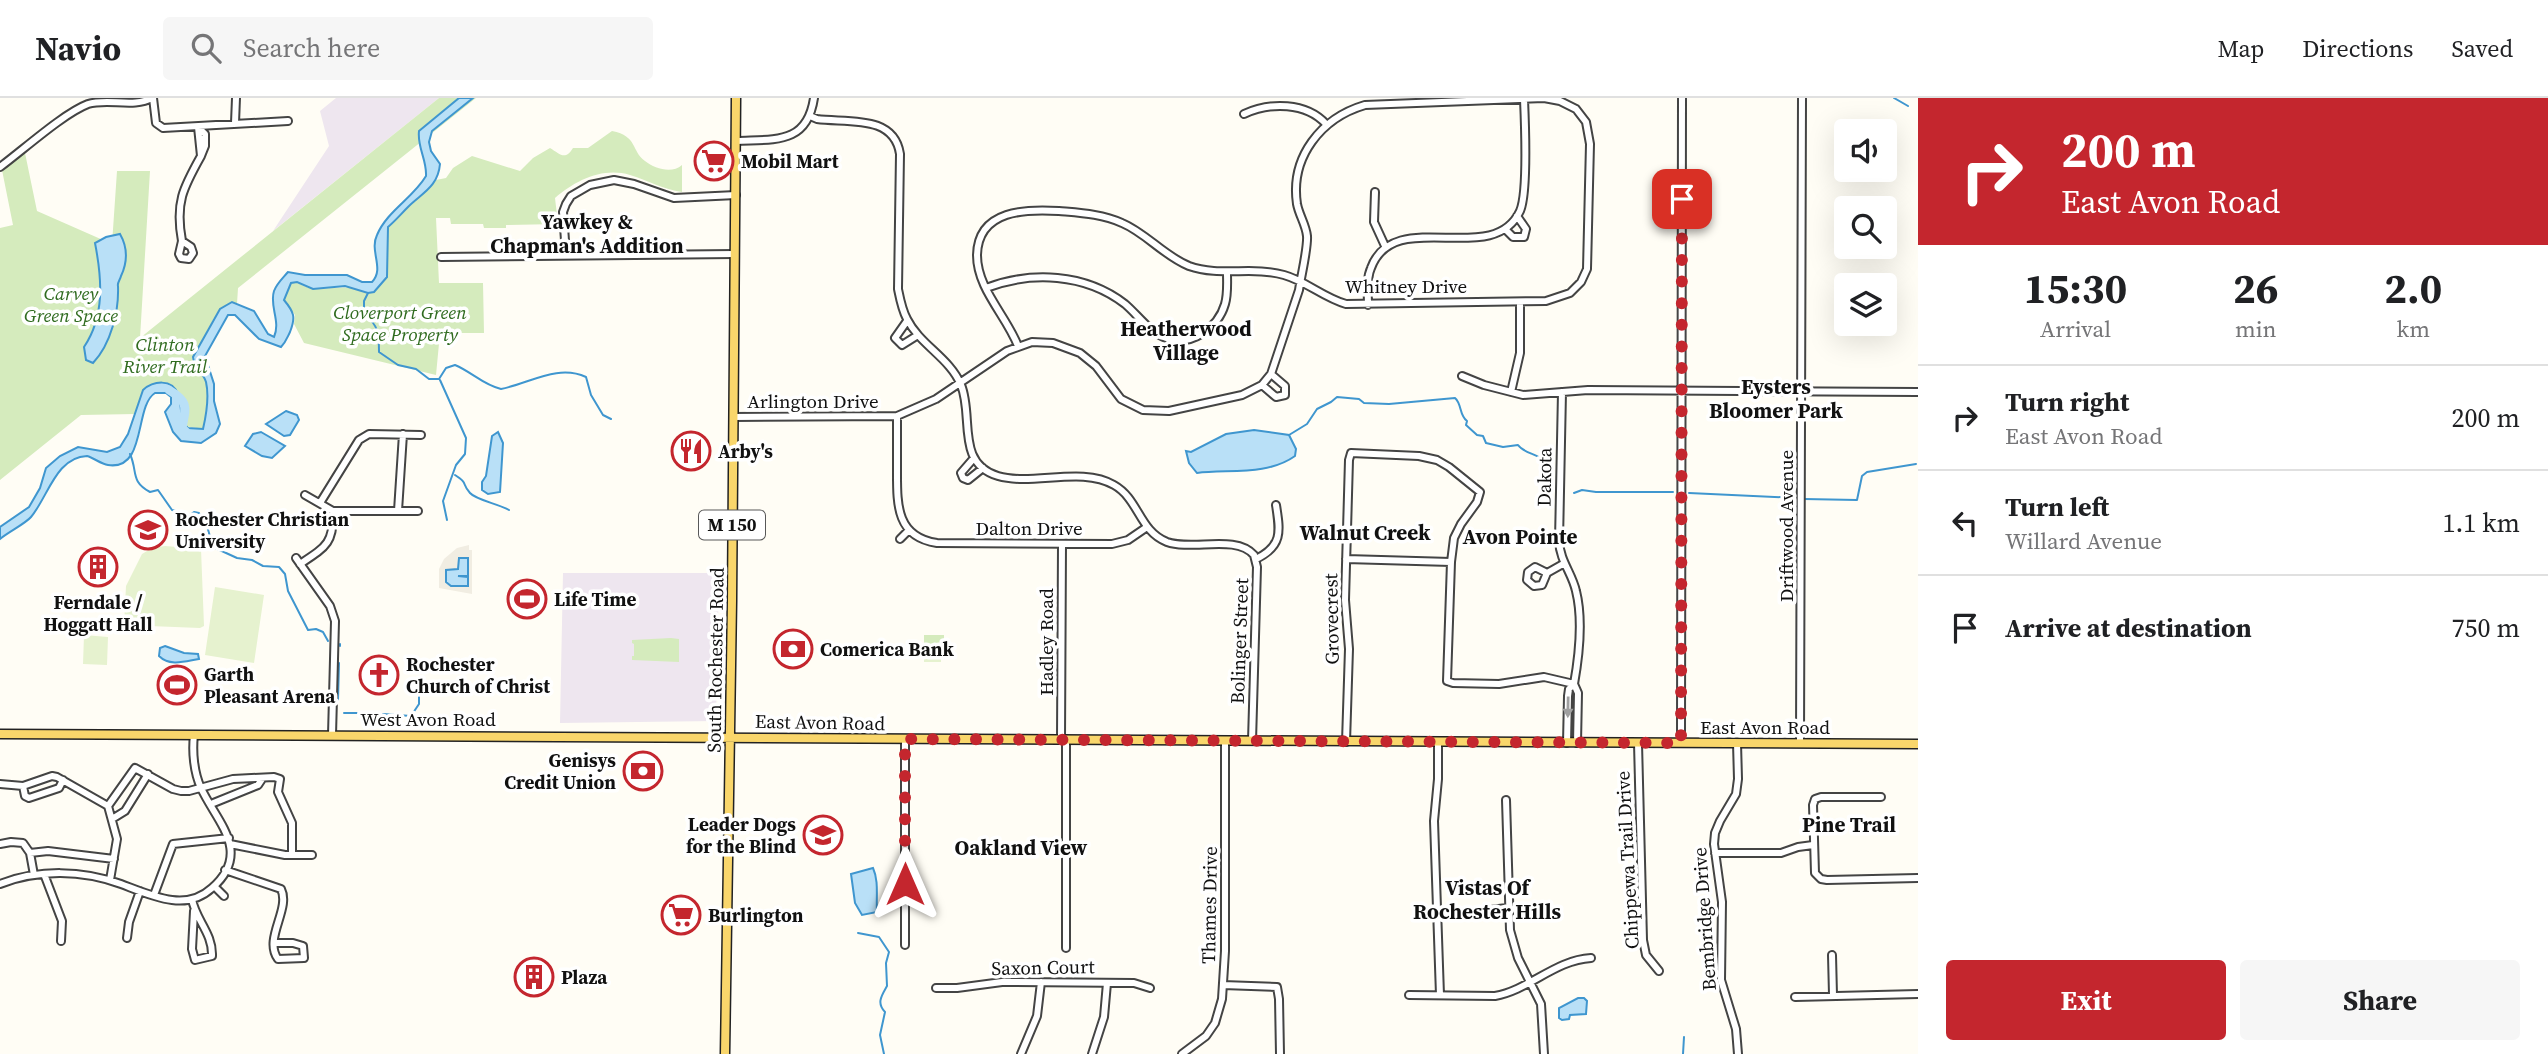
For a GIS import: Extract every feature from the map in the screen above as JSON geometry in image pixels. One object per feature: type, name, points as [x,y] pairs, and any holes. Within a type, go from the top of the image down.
[{"type":"main road","name":"South Rochester Road","points":[[726,1054],[736,98]]},
{"type":"main road","name":"West Avon Road","points":[[0,734],[729,737]]},
{"type":"main road","name":"East Avon Road","points":[[729,737],[1918,744]]},
{"type":"street","points":[[0,167],[83,106],[101,102],[144,101],[152,98],[159,127],[288,121]]},
{"type":"street","points":[[235,123],[236,98]]},
{"type":"street","points":[[736,141],[785,138],[800,130],[810,116],[814,98]]},
{"type":"street","points":[[1571,105],[1578,98]]},
{"type":"street","points":[[1681,743],[1682,98]]},
{"type":"street","name":"Driftwood Avenue","points":[[1800,743],[1802,98]]},
{"type":"street","points":[[1368,305],[1370,269],[1385,246],[1402,239],[1496,234],[1517,216],[1524,194],[1524,99]]},
{"type":"street","name":"Arlington Drive","points":[[733,417],[897,416],[924,406],[1018,346],[1044,342],[1073,349],[1096,366],[1121,399],[1135,408],[1151,412],[1169,411],[1242,395],[1262,385],[1271,374],[1300,283],[1307,235],[1297,205],[1297,177],[1308,146],[1326,124],[1365,105],[1552,99],[1571,105]]},
{"type":"street","name":"Whitney Drive","points":[[1018,346],[1012,330],[980,277],[977,255],[982,236],[998,220],[1006,214],[1023,210],[1082,213],[1112,219],[1133,228],[1187,265],[1227,272],[1274,273],[1286,276],[1334,301],[1355,305],[1546,301],[1564,296],[1581,282],[1587,269],[1590,135],[1586,122],[1571,105]]},
{"type":"street","points":[[1244,114],[1256,109],[1297,107],[1314,113],[1326,124]]},
{"type":"street","name":"Bolinger Street","points":[[810,116],[880,125],[892,134],[897,143],[900,154],[898,289],[907,321],[951,369],[960,383],[965,398],[968,442],[974,458],[983,468],[1004,477],[1088,478],[1106,481],[1126,494],[1147,527],[1159,538],[1174,544],[1243,546],[1249,549],[1256,559],[1252,741]]},
{"type":"street","points":[[182,241],[181,193],[201,156],[198,127]]},
{"type":"street","points":[[566,255],[563,212],[571,196],[590,185],[614,180],[634,184],[668,197],[736,195]]},
{"type":"street","points":[[1374,192],[1374,222],[1385,246]]},
{"type":"street","points":[[1505,229],[1513,237],[1524,237],[1526,229],[1517,216]]},
{"type":"street","points":[[441,257],[735,254]]},
{"type":"street","points":[[986,288],[1036,277],[1072,280],[1100,289],[1122,302],[1161,336],[1169,340],[1184,340],[1201,334],[1218,319],[1226,302],[1227,272]]},
{"type":"street","points":[[1511,391],[1520,353],[1520,302]]},
{"type":"street","name":"Bolinger Street","points":[[907,321],[896,334],[897,342],[902,345],[919,335]]},
{"type":"street","name":"Arlington Drive","points":[[1262,385],[1276,397],[1285,395],[1285,386],[1271,374]]},
{"type":"street","points":[[1462,376],[1484,385],[1534,395],[1682,391],[1918,392]]},
{"type":"street","name":"Dakota","points":[[1562,393],[1559,541],[1563,564],[1575,586],[1579,603],[1577,666],[1574,684],[1569,689],[1568,696],[1572,743]]},
{"type":"street","points":[[897,416],[897,506],[909,530],[900,539]]},
{"type":"street","points":[[320,503],[359,440],[369,434],[421,435]]},
{"type":"street","points":[[398,511],[403,434]]},
{"type":"street","name":"Grovecrest","points":[[1346,742],[1349,649],[1345,600],[1351,453],[1419,456],[1437,460],[1480,492],[1477,502],[1457,531],[1451,562]]},
{"type":"street","name":"Bolinger Street","points":[[974,458],[962,468],[963,478],[974,478],[983,468]]},
{"type":"street","points":[[305,495],[333,511],[418,512]]},
{"type":"street","points":[[1256,559],[1270,552],[1278,541],[1276,505]]},
{"type":"street","points":[[300,564],[327,545],[334,529],[333,511]]},
{"type":"street","name":"Dalton Drive","points":[[909,530],[922,539],[937,543],[1062,544],[1122,542],[1147,527]]},
{"type":"street","name":"Hadley Road","points":[[1062,544],[1066,948]]},
{"type":"street","points":[[296,558],[330,606],[335,621],[332,735]]},
{"type":"street","points":[[1346,559],[1451,562],[1447,681],[1499,684],[1545,677],[1574,684]]},
{"type":"street","points":[[1547,573],[1563,564]]},
{"type":"street","points":[[0,884],[34,875],[69,873],[110,880],[172,900],[192,899],[214,886],[225,870],[229,841],[196,772],[194,735]]},
{"type":"street","points":[[905,739],[905,945]]},
{"type":"street","name":"Thames Drive","points":[[1184,1053],[1206,1036],[1214,1023],[1219,1012],[1223,985],[1225,741]]},
{"type":"street","points":[[1437,742],[1434,821],[1440,995]]},
{"type":"street","name":"Chippewa Trail Drive","points":[[1638,743],[1643,940],[1646,955],[1659,971]]},
{"type":"street","name":"Bembridge Drive","points":[[1737,743],[1738,779],[1735,794],[1715,833],[1715,853],[1722,902],[1721,980],[1736,1029],[1738,1054]]},
{"type":"street","points":[[108,806],[132,770],[139,769],[173,789],[189,791],[233,779],[262,779]]},
{"type":"street","points":[[112,819],[125,811],[148,774]]},
{"type":"street","points":[[0,784],[23,786],[52,776],[108,806],[117,839],[110,880]]},
{"type":"street","points":[[211,804],[258,785],[262,779],[269,776],[280,779],[278,792],[292,823],[292,855]]},
{"type":"street","points":[[23,786],[25,796],[29,798],[59,788],[63,780]]},
{"type":"street","points":[[1881,797],[1815,799],[1815,873],[1821,879],[1918,877]]},
{"type":"street","points":[[1506,800],[1509,908],[1513,942],[1541,1004],[1544,1054]]},
{"type":"street","points":[[154,895],[173,844],[229,841],[292,855],[312,855]]},
{"type":"street","points":[[0,844],[23,843],[30,853],[34,875]]},
{"type":"street","points":[[1715,853],[1781,853],[1813,845]]},
{"type":"street","points":[[30,853],[48,851],[114,859]]},
{"type":"street","points":[[225,870],[281,889],[284,897],[275,943],[275,954],[278,959],[304,958],[303,946],[275,943]]},
{"type":"street","points":[[44,874],[62,921],[61,941]]},
{"type":"street","points":[[214,886],[224,896]]},
{"type":"street","points":[[127,938],[129,922],[140,891]]},
{"type":"street","points":[[192,899],[192,949],[195,960],[212,956],[212,948],[201,919],[194,911]]},
{"type":"street","points":[[1437,918],[1509,908]]},
{"type":"street","points":[[1832,955],[1833,995]]},
{"type":"street","points":[[1409,995],[1507,994],[1567,962],[1591,958]]},
{"type":"street","name":"Saxon Court","points":[[936,988],[1002,982],[1134,983],[1150,988]]},
{"type":"street","points":[[1021,1054],[1037,1016],[1041,982]]},
{"type":"street","points":[[1092,1054],[1104,1017],[1107,983]]},
{"type":"street","points":[[1223,985],[1277,987],[1280,1054]]},
{"type":"street","points":[[1795,996],[1918,994]]},
{"type":"shaded area","points":[[336,98],[439,98],[273,231],[329,146],[320,111]]},
{"type":"shaded area","points":[[469,545],[469,550],[472,550],[472,594],[439,588],[439,569],[444,559],[457,548]]},
{"type":"shaded area","points":[[563,573],[719,573],[716,721],[560,723]]},
{"type":"green space","points":[[439,98],[476,98],[238,288],[237,304],[232,302],[214,318],[193,357],[207,387],[203,429],[184,426],[176,391],[164,383],[143,390],[135,414],[81,415],[0,480],[0,228],[13,225],[2,170],[25,153],[37,211],[112,244],[117,171],[150,171],[140,338]]},
{"type":"green space","name":"Cloverport Green Space Property","points":[[612,131],[626,136],[641,157],[654,166],[669,170],[682,165],[682,192],[630,175],[600,174],[581,181],[555,198],[558,224],[484,228],[483,224],[451,224],[450,218],[436,218],[439,283],[483,283],[484,333],[440,333],[436,375],[304,343],[294,324],[295,315],[284,300],[291,283],[312,288],[352,288],[368,293],[387,277],[388,227],[436,180],[446,178],[453,168],[472,156],[520,171],[533,158],[550,148],[565,155],[573,148],[588,148]]},
{"type":"green space","points":[[165,546],[201,549],[204,626],[200,628],[124,625],[126,586],[142,554],[152,548]]},
{"type":"green space","points":[[215,587],[264,595],[254,663],[205,655]]},
{"type":"green space","points":[[84,635],[108,637],[107,665],[83,664]]},
{"type":"green space","points":[[924,635],[944,635],[944,648],[924,648]]},
{"type":"green space","points":[[679,639],[679,662],[632,660],[632,640]]},
{"type":"green space","points":[[924,650],[941,650],[941,662],[924,662]]},
{"type":"water","points":[[459,98],[473,98],[432,131],[429,142],[431,151],[440,164],[439,172],[428,189],[388,227],[387,277],[374,292],[368,293],[345,286],[313,289],[297,282],[291,283],[284,300],[292,311],[293,322],[281,347],[259,339],[235,315],[228,315],[205,356],[214,384],[214,401],[220,424],[216,433],[201,443],[181,441],[173,432],[165,412],[171,404],[171,397],[166,393],[155,393],[144,411],[129,458],[120,464],[108,465],[87,456],[68,463],[60,470],[31,517],[0,539],[0,527],[29,507],[40,488],[46,468],[60,456],[78,447],[107,452],[120,447],[128,434],[143,390],[147,387],[157,383],[171,385],[179,397],[183,423],[188,428],[203,429],[207,387],[193,357],[220,309],[232,302],[254,311],[268,334],[274,337],[274,291],[288,272],[305,275],[347,275],[362,282],[372,282],[377,271],[375,241],[381,226],[426,176],[419,131]]},
{"type":"water","points":[[120,234],[125,244],[126,260],[118,284],[115,316],[105,346],[93,363],[86,360],[84,347],[96,323],[99,310],[100,284],[95,243]]},
{"type":"water","points":[[286,411],[297,415],[299,420],[290,435],[284,436],[266,424]]},
{"type":"water","points":[[1254,430],[1289,435],[1296,449],[1295,456],[1272,467],[1247,470],[1197,473],[1189,463],[1186,451],[1191,452],[1226,434]]},
{"type":"water","points":[[261,432],[285,446],[272,458],[262,456],[245,446],[253,434]]},
{"type":"water","points":[[498,432],[503,443],[500,492],[488,494],[482,490],[482,482],[486,476],[492,436]]},
{"type":"water","points":[[459,558],[468,558],[468,576],[458,576],[468,577],[468,586],[451,586],[446,582],[446,570],[458,569]]},
{"type":"water","points":[[165,646],[184,653],[198,654],[199,659],[168,661],[159,656],[160,648]]},
{"type":"water","points":[[873,868],[877,884],[877,912],[862,915],[855,903],[851,874]]},
{"type":"water","points":[[1578,998],[1587,1001],[1586,1014],[1570,1015],[1569,1019],[1559,1018],[1559,1008]]},
{"type":"waterway","points":[[1894,98],[1908,106]]},
{"type":"waterway","points":[[368,293],[364,301],[364,315],[375,326],[379,352],[398,365],[416,369],[429,379],[438,379]]},
{"type":"waterway","points":[[439,379],[446,368],[455,365],[501,389],[544,376],[575,374],[586,377],[591,395],[603,415],[611,419]]},
{"type":"waterway","points":[[440,380],[466,438],[465,454],[456,465],[443,501],[447,520]]},
{"type":"waterway","points":[[169,390],[183,402],[185,410],[182,428],[186,432]]},
{"type":"waterway","points":[[1289,435],[1307,424],[1317,409],[1337,397],[1359,399],[1364,403],[1389,404],[1455,398],[1467,421],[1466,425],[1477,435],[1483,436],[1486,443],[1503,447],[1518,445],[1540,458],[1546,465],[1548,481]]},
{"type":"waterway","points":[[130,454],[140,484],[150,492],[158,490],[172,510],[190,515],[199,513],[207,526],[213,547],[263,566],[279,567],[285,574],[288,591],[308,630],[323,632],[328,641]]},
{"type":"waterway","points":[[1804,499],[1857,500],[1862,476],[1867,472],[1916,464]]},
{"type":"waterway","points":[[455,475],[473,495],[509,510]]},
{"type":"waterway","points":[[1574,493],[1582,490],[1673,492]]},
{"type":"waterway","points":[[1689,493],[1798,498]]},
{"type":"waterway","points":[[338,700],[339,663]]},
{"type":"waterway","points":[[383,714],[411,716],[419,704],[419,697]]},
{"type":"waterway","points":[[344,713],[371,713]]},
{"type":"waterway","points":[[858,933],[879,937],[889,952],[886,963],[887,986],[880,1002],[885,1012],[880,1035],[884,1054]]},
{"type":"waterway","points":[[1683,1054],[1684,1037]]},
{"type":"place","name":"Mobil Mart","points":[[714,161]]},
{"type":"place","name":"Arby's","points":[[691,451]]},
{"type":"place","name":"Rochester Christian University","points":[[148,530]]},
{"type":"place","name":"Ferndale / Hoggatt Hall","points":[[98,567]]},
{"type":"place","name":"Life Time","points":[[527,599]]},
{"type":"place","name":"Comerica Bank","points":[[793,649]]},
{"type":"place","name":"Rochester Church of Christ","points":[[379,675]]},
{"type":"place","name":"Garth Pleasant Arena","points":[[177,685]]},
{"type":"place","name":"Genisys Credit Union","points":[[643,771]]},
{"type":"place","name":"Leader Dogs for the Blind","points":[[823,835]]},
{"type":"place","name":"Burlington","points":[[681,915]]},
{"type":"place","name":"Plaza","points":[[534,977]]},
{"type":"district","name":"Yawkey & Chapman's Addition","points":[[587,234]]},
{"type":"district","name":"Heatherwood Village","points":[[1186,341]]},
{"type":"district","name":"Eysters Bloomer Park","points":[[1776,399]]},
{"type":"district","name":"Walnut Creek","points":[[1365,533]]},
{"type":"district","name":"Avon Pointe","points":[[1520,537]]},
{"type":"district","name":"Pine Trail","points":[[1849,825]]},
{"type":"district","name":"Oakland View","points":[[1021,848]]},
{"type":"district","name":"Vistas Of Rochester Hills","points":[[1487,900]]},
{"type":"route","points":[[905,884],[905,739],[1681,743],[1682,199]]},
{"type":"park label","name":"Carvey Green Space","points":[[71,304]]},
{"type":"park label","name":"Clinton River Trail","points":[[165,355]]}]
